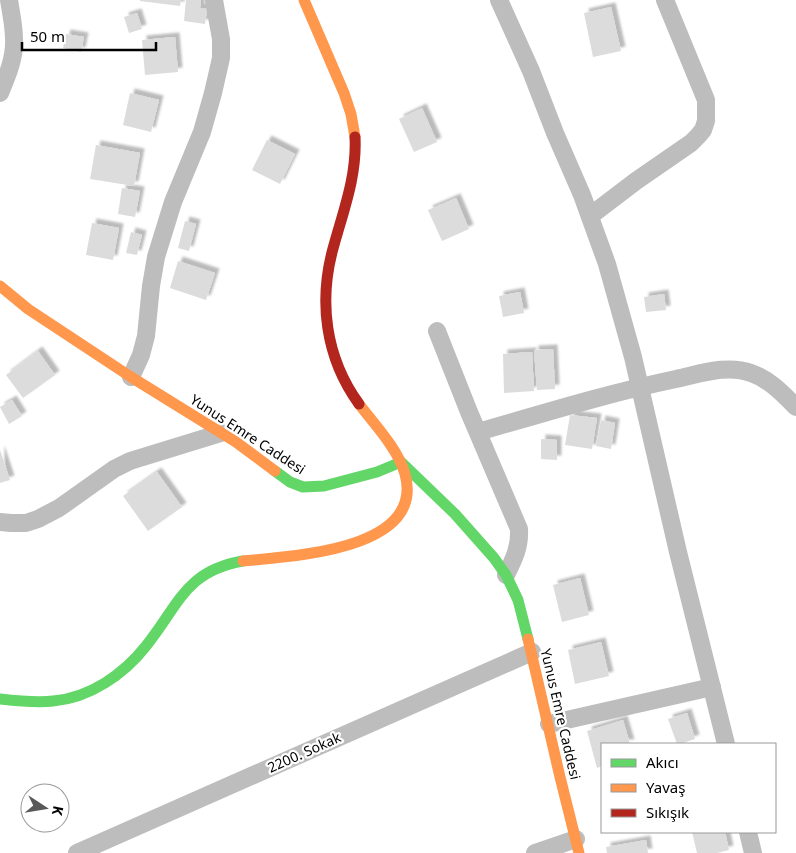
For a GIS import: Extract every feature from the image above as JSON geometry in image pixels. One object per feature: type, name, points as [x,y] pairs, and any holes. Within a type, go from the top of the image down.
[{"type":"street","points":[[1,85],[11,63],[14,49],[9,0]]},
{"type":"street","points":[[131,377],[141,355],[146,336],[156,257],[173,202],[202,132],[213,93],[220,58],[221,39],[214,0]]},
{"type":"street","points":[[0,700],[58,701],[79,696],[116,675],[134,660],[152,638],[180,596],[195,581],[210,571],[228,564],[331,550],[369,537],[398,517],[406,502],[408,486],[401,462],[350,390],[330,345],[325,299],[328,274],[353,176],[356,149],[353,121],[343,88],[304,0]]},
{"type":"street","points":[[499,0],[531,71],[590,216],[616,297],[640,386],[678,552],[726,743]]},
{"type":"street","points":[[590,216],[691,143],[703,130],[706,122],[706,100],[665,0]]},
{"type":"street","name":"Yunus Emre Caddesi","points":[[1,290],[131,377],[221,433],[290,482],[303,487],[324,486],[377,472],[401,462],[454,514],[494,558],[506,574],[518,600],[578,846]]},
{"type":"street","points":[[437,331],[519,529],[520,538],[516,556],[506,574]]},
{"type":"street","points":[[478,432],[640,386],[719,370],[750,372],[767,381],[796,407]]},
{"type":"street","points":[[0,522],[26,522],[38,519],[58,508],[114,469],[130,461],[221,433]]},
{"type":"street","name":"2200. Sokak","points":[[76,853],[532,652]]},
{"type":"street","points":[[549,724],[712,687]]},
{"type":"street","points":[[748,833],[753,853]]},
{"type":"street","points":[[535,853],[578,846]]},
{"type":"building","points":[[140,0],[181,0],[180,6]]},
{"type":"building","points":[[186,0],[201,0],[200,8],[207,9],[205,24],[184,21]]},
{"type":"building","points":[[611,7],[621,51],[593,57],[584,13]]},
{"type":"building","points":[[137,13],[142,29],[129,33],[124,17]]},
{"type":"building","points":[[66,34],[84,37],[81,52],[63,48]]},
{"type":"building","points":[[175,37],[178,72],[145,75],[142,40]]},
{"type":"building","points":[[130,93],[159,100],[151,132],[123,125]]},
{"type":"building","points":[[422,108],[437,142],[414,152],[399,119]]},
{"type":"building","points":[[267,140],[295,154],[280,184],[252,170]]},
{"type":"building","points":[[96,145],[140,153],[134,186],[90,179]]},
{"type":"building","points":[[122,188],[140,191],[135,217],[118,214]]},
{"type":"building","points":[[456,198],[469,229],[442,241],[428,210]]},
{"type":"building","points":[[185,221],[196,224],[189,251],[178,248]]},
{"type":"building","points":[[92,223],[119,228],[113,260],[86,255]]},
{"type":"building","points":[[131,232],[142,235],[137,255],[126,253]]},
{"type":"building","points":[[178,261],[215,273],[206,300],[170,288]]},
{"type":"building","points":[[520,292],[524,313],[503,317],[499,296]]},
{"type":"building","points":[[664,294],[666,310],[646,312],[644,297]]},
{"type":"building","points":[[553,349],[555,389],[537,390],[534,350]]},
{"type":"building","points":[[38,351],[55,375],[23,398],[6,375]]},
{"type":"building","points":[[532,352],[534,391],[504,393],[503,354]]},
{"type":"building","points":[[12,400],[22,416],[9,424],[0,407]]},
{"type":"building","points":[[570,415],[597,418],[592,449],[565,445]]},
{"type":"building","points":[[601,420],[615,423],[611,449],[596,446]]},
{"type":"building","points":[[541,439],[557,440],[557,460],[541,459]]},
{"type":"building","points":[[0,450],[10,480],[0,483]]},
{"type":"building","points":[[157,472],[182,507],[148,531],[123,496]]},
{"type":"building","points":[[580,578],[589,615],[562,622],[553,585]]},
{"type":"building","points":[[601,642],[609,676],[575,684],[568,650]]},
{"type":"building","points":[[687,713],[695,739],[677,743],[668,719]]},
{"type":"building","points":[[623,720],[630,743],[601,743],[601,766],[597,768],[587,731]]},
{"type":"building","points":[[692,833],[725,833],[729,850],[717,853],[697,853]]},
{"type":"building","points":[[646,840],[648,853],[607,853],[606,847]]},
{"type":"traffic: fast","points":[[275,471],[290,482],[303,487],[324,486],[377,472],[401,462],[455,514],[494,558],[506,575],[518,600],[528,639]]},
{"type":"traffic: fast","points":[[0,699],[53,701],[67,699],[93,690],[117,675],[137,656],[185,592],[196,581],[224,566],[243,561]]},
{"type":"traffic: slow","points":[[304,0],[344,93],[351,114],[355,137]]},
{"type":"traffic: slow","points":[[0,286],[28,309],[131,377],[236,442],[275,471]]},
{"type":"traffic: slow","points":[[243,561],[320,552],[350,544],[375,534],[395,519],[406,500],[405,474],[392,446],[359,404]]},
{"type":"traffic: slow","points":[[528,639],[579,853]]},
{"type":"traffic: jam","points":[[355,137],[352,178],[329,266],[326,286],[326,307],[328,328],[338,367],[359,404]]}]
